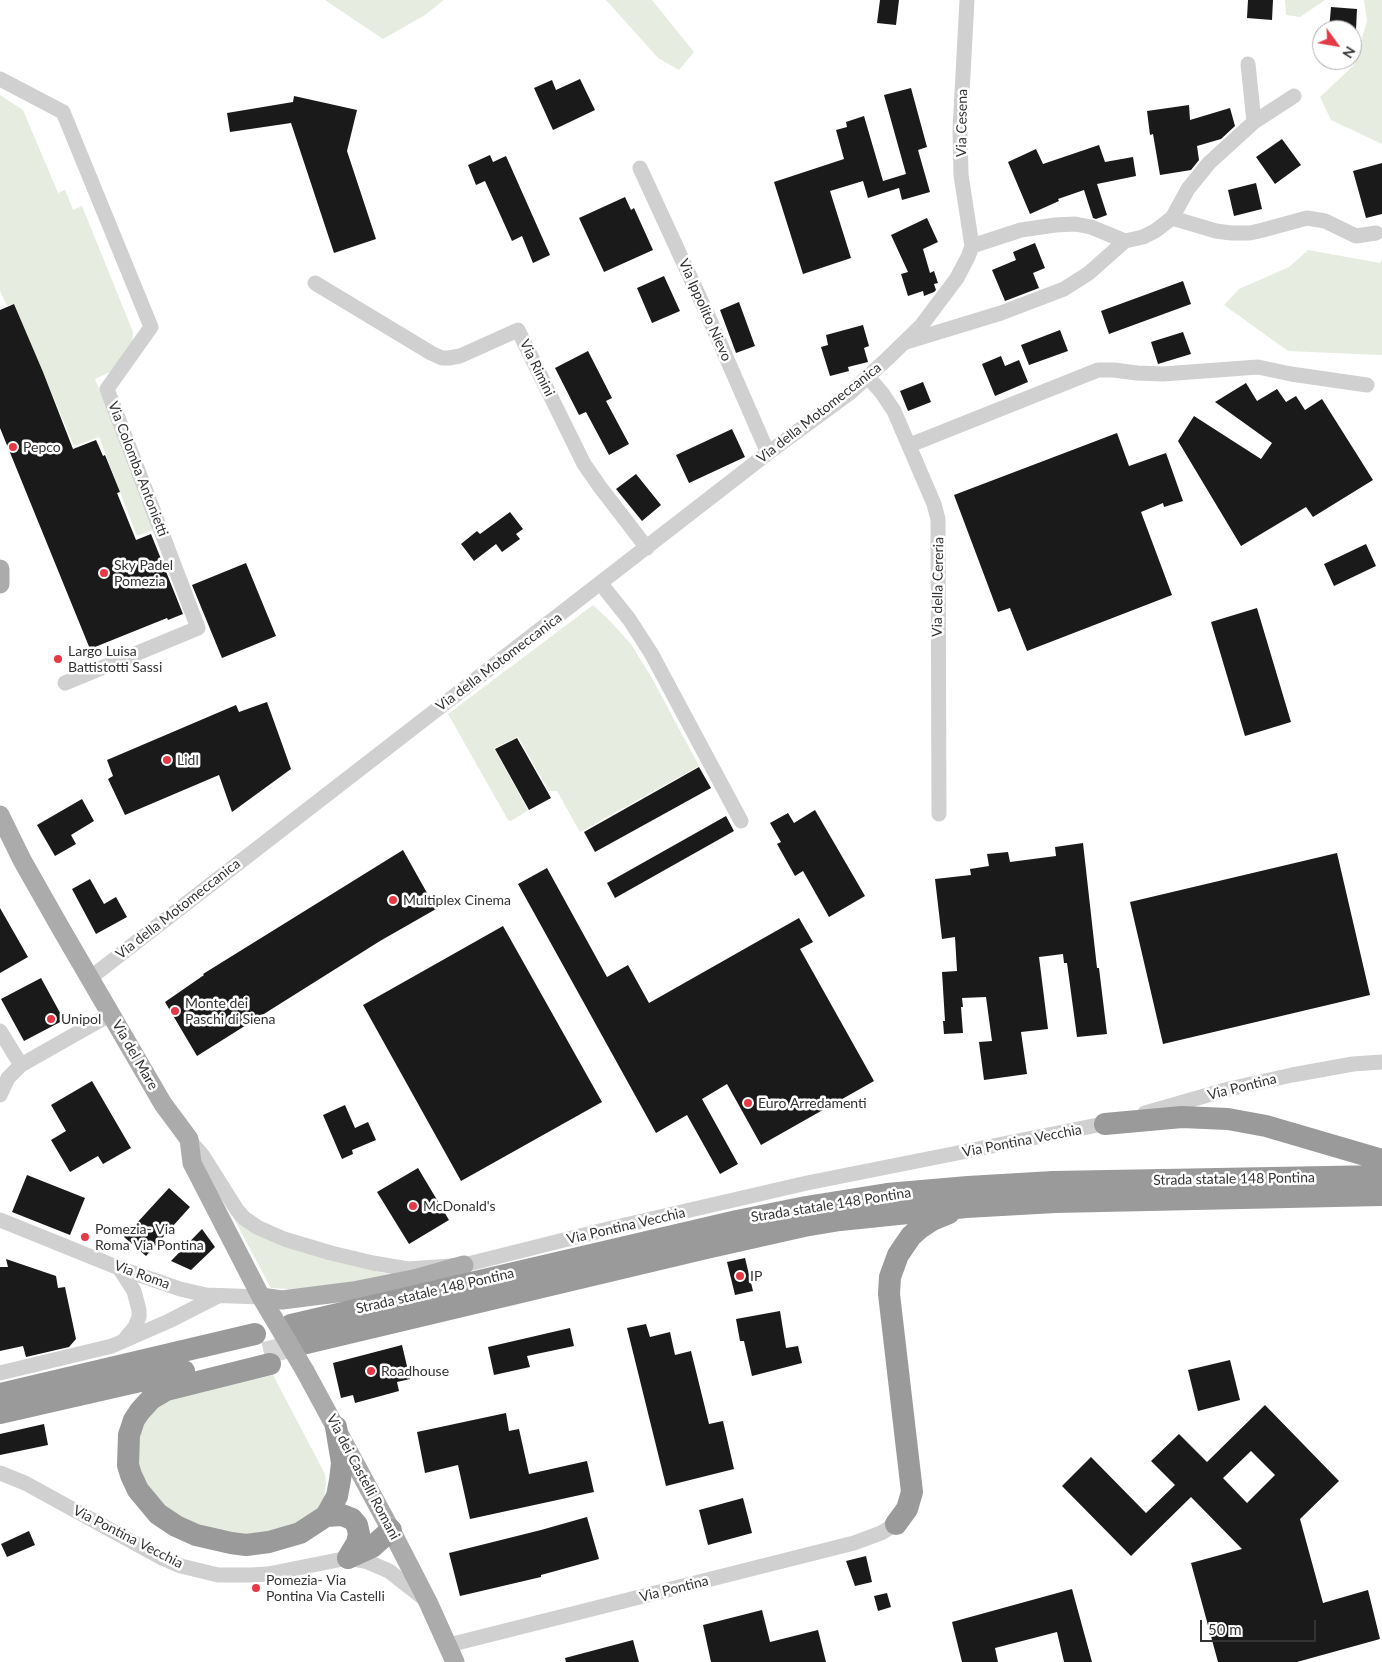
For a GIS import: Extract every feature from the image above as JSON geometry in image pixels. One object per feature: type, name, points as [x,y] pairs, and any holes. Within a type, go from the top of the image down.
[{"type":"highway","points":[[1105,1124],[1182,1117],[1228,1119],[1266,1126],[1382,1160]]},
{"type":"highway","name":"Strada statale 148 Pontina","points":[[301,1348],[718,1225],[806,1207],[887,1194],[1053,1182],[1382,1176]]},
{"type":"highway","name":"Strada statale 148 Pontina","points":[[301,1348],[367,1329],[804,1226],[887,1214],[1055,1202],[1382,1195]]},
{"type":"highway","points":[[896,1524],[907,1509],[912,1492],[889,1294],[890,1277],[898,1256],[911,1236],[932,1220],[966,1207]]},
{"type":"highway","points":[[0,1394],[263,1350]]},
{"type":"highway","points":[[0,1413],[263,1350]]},
{"type":"highway","points":[[263,1350],[156,1395],[140,1411],[134,1420],[128,1436],[127,1459],[131,1475],[145,1500],[162,1518],[196,1535],[217,1541],[246,1545],[269,1542],[300,1533],[326,1516],[342,1515],[352,1519],[357,1525],[359,1534],[357,1543],[348,1558]]},
{"type":"highway","points":[[326,1516],[336,1496],[340,1480],[341,1451],[336,1427]]},
{"type":"highway","points":[[348,1558],[372,1547],[392,1530]]},
{"type":"main road","name":"Via del Mare","points":[[0,815],[22,860],[163,1104],[190,1142],[192,1163],[261,1297]]},
{"type":"main road","points":[[261,1297],[282,1300],[353,1291],[441,1273],[464,1265]]},
{"type":"main road","name":"Via dei Castelli Romani","points":[[261,1297],[301,1348],[336,1427],[392,1530],[452,1654]]},
{"type":"street","name":"Via Cesena","points":[[967,0],[960,130],[961,166],[966,216],[972,246]]},
{"type":"street","points":[[1248,64],[1254,122]]},
{"type":"street","name":"Via Colomba Antonietti","points":[[0,79],[62,112],[150,327],[107,390],[198,628],[65,683]]},
{"type":"street","name":"Via della Motomeccanica","points":[[905,342],[1001,313],[1064,289],[1089,273],[1125,241],[1150,235],[1172,218],[1184,195],[1201,172],[1254,122],[1294,96]]},
{"type":"street","name":"Via Ippolito Nievo","points":[[640,168],[768,453]]},
{"type":"street","points":[[1172,218],[1226,233],[1250,233],[1307,218],[1324,221],[1356,236],[1376,232]]},
{"type":"street","points":[[972,246],[1028,228],[1075,224],[1091,227],[1125,241]]},
{"type":"street","name":"Via della Motomeccanica","points":[[90,978],[868,377],[928,317],[961,270],[972,246]]},
{"type":"street","name":"Via Rimini","points":[[315,283],[442,358],[460,356],[518,330],[584,464],[647,548]]},
{"type":"street","points":[[910,445],[1098,370],[1164,374],[1258,367],[1291,374],[1367,385]]},
{"type":"street","name":"Via della Cereria","points":[[868,377],[888,401],[910,445],[934,504],[938,519],[939,814]]},
{"type":"street","points":[[601,584],[629,619],[651,652],[741,821]]},
{"type":"street","points":[[0,1094],[8,1078],[20,1065],[111,1014]]},
{"type":"street","points":[[0,1030],[20,1065]]},
{"type":"street","points":[[0,1053],[20,1065]]},
{"type":"street","name":"Via Pontina","points":[[1105,1124],[1228,1089],[1353,1064],[1382,1062]]},
{"type":"street","name":"Via Pontina Vecchia","points":[[190,1142],[203,1156],[237,1210],[244,1218],[266,1232],[331,1253],[408,1269],[464,1265],[608,1229],[807,1183],[1105,1124]]},
{"type":"street","name":"Via Roma","points":[[0,1220],[119,1268],[180,1289],[198,1294],[218,1296],[261,1297]]},
{"type":"street","points":[[112,1346],[131,1334],[139,1317],[138,1303],[134,1291],[119,1268]]},
{"type":"street","points":[[0,1373],[112,1346],[169,1321],[218,1296]]},
{"type":"street","name":"Via Pontina Vecchia","points":[[0,1473],[25,1483],[160,1557],[181,1566],[235,1576],[251,1575],[348,1558],[368,1562],[389,1571],[428,1602]]},
{"type":"street","name":"Via Pontina","points":[[452,1654],[854,1543],[881,1534],[896,1524]]},
{"type":"shaded area","points":[[325,0],[444,0],[425,15],[383,39]]},
{"type":"shaded area","points":[[606,0],[652,0],[694,52],[679,70],[658,58]]},
{"type":"shaded area","points":[[1285,0],[1325,0],[1300,17],[1286,15]]},
{"type":"shaded area","points":[[1364,0],[1382,0],[1382,144],[1331,120],[1320,97],[1349,70],[1362,70],[1362,38],[1367,21]]},
{"type":"shaded area","points":[[0,95],[23,110],[58,193],[65,190],[73,210],[82,206],[133,332],[132,344],[110,372],[95,379],[155,529],[137,536],[99,437],[74,446],[14,304],[7,306],[0,291]]},
{"type":"shaded area","points":[[1308,250],[1380,263],[1382,259],[1382,355],[1288,351],[1224,305],[1239,289],[1289,267]]},
{"type":"shaded area","points":[[593,605],[631,644],[653,680],[699,766],[580,832],[557,791],[549,791],[518,737],[494,748],[528,810],[511,821],[508,820],[448,714]]},
{"type":"shaded area","points":[[234,1216],[281,1246],[401,1276],[307,1290],[271,1288]]},
{"type":"shaded area","points":[[273,1375],[325,1474],[324,1497],[315,1518],[255,1537],[219,1536],[152,1502],[135,1454],[143,1425],[154,1411],[169,1400]]},
{"type":"building","points":[[880,0],[899,0],[896,25],[877,23]]},
{"type":"building","points":[[1248,0],[1273,0],[1272,20],[1247,18]]},
{"type":"building","points":[[1331,7],[1357,9],[1356,20],[1330,20]]},
{"type":"building","points":[[580,79],[595,110],[553,130],[534,88],[552,80],[556,90]]},
{"type":"building","points":[[911,88],[927,147],[918,150],[930,192],[902,200],[899,188],[868,198],[863,181],[830,191],[851,258],[803,274],[774,182],[844,159],[836,130],[847,127],[846,122],[864,116],[883,181],[906,174],[884,95]]},
{"type":"building","points":[[294,96],[357,110],[347,151],[376,239],[334,253],[291,123],[230,132],[227,113],[293,102]]},
{"type":"building","points":[[1189,105],[1190,120],[1230,108],[1235,126],[1221,139],[1197,146],[1199,160],[1191,170],[1160,175],[1153,134],[1150,135],[1147,111]]},
{"type":"building","points":[[1282,139],[1301,165],[1275,184],[1256,157]]},
{"type":"building","points":[[1099,145],[1105,162],[1133,157],[1136,176],[1097,184],[1107,215],[1096,219],[1093,218],[1084,190],[1058,199],[1059,201],[1030,214],[1008,162],[1036,149],[1043,164]]},
{"type":"building","points":[[490,155],[493,162],[506,156],[550,255],[533,263],[522,236],[512,241],[485,181],[476,185],[468,165]]},
{"type":"building","points":[[1382,163],[1382,214],[1366,218],[1353,171]]},
{"type":"building","points":[[1256,183],[1262,209],[1234,216],[1228,190]]},
{"type":"building","points":[[625,197],[631,210],[634,208],[653,250],[604,272],[579,218]]},
{"type":"building","points":[[927,218],[938,242],[923,249],[930,273],[934,271],[938,283],[934,284],[936,290],[934,292],[924,296],[923,291],[908,296],[901,274],[908,272],[891,235]]},
{"type":"building","points":[[1035,243],[1045,268],[1033,273],[1039,288],[1005,301],[992,270],[1016,260],[1013,252]]},
{"type":"building","points":[[664,276],[680,311],[652,323],[637,288]]},
{"type":"building","points":[[1183,281],[1191,304],[1109,334],[1101,311]]},
{"type":"building","points":[[739,302],[755,346],[736,353],[720,310]]},
{"type":"building","points":[[14,304],[73,449],[96,440],[103,456],[105,455],[120,492],[117,493],[136,540],[151,534],[183,614],[168,620],[167,618],[90,649],[0,428],[0,310]]},
{"type":"building","points":[[863,325],[869,346],[864,348],[868,362],[848,367],[849,371],[830,376],[821,347],[828,345],[826,335]]},
{"type":"building","points":[[1060,330],[1068,351],[1029,365],[1021,345]]},
{"type":"building","points":[[1183,332],[1191,354],[1158,364],[1151,342]]},
{"type":"building","points":[[588,351],[612,398],[606,401],[629,444],[609,455],[586,412],[579,415],[555,368]]},
{"type":"building","points":[[1001,356],[1005,366],[1019,360],[1028,382],[995,396],[982,364]]},
{"type":"building","points":[[923,382],[931,402],[908,411],[900,391]]},
{"type":"building","points":[[1246,383],[1257,401],[1277,389],[1286,402],[1296,396],[1305,410],[1322,399],[1373,480],[1313,517],[1306,507],[1241,546],[1178,441],[1194,416],[1261,459],[1272,443],[1215,402]]},
{"type":"building","points":[[732,429],[745,457],[689,483],[676,455]]},
{"type":"building","points":[[1117,433],[1129,466],[1166,453],[1183,501],[1164,507],[1163,503],[1141,512],[1172,595],[1027,651],[1010,608],[998,612],[954,495]]},
{"type":"building","points":[[636,474],[661,505],[642,521],[616,489]]},
{"type":"building","points":[[510,512],[523,529],[516,534],[520,539],[502,552],[496,544],[474,561],[461,544],[477,531],[480,534]]},
{"type":"building","points":[[1366,544],[1376,566],[1334,586],[1324,564]]},
{"type":"building","points":[[246,563],[276,636],[222,658],[192,585]]},
{"type":"building","points":[[1257,608],[1291,722],[1245,736],[1211,622]]},
{"type":"building","name":"Lidl","points":[[267,702],[291,769],[232,812],[219,775],[125,815],[108,779],[113,776],[107,760],[236,705],[239,712]]},
{"type":"building","points":[[517,738],[551,798],[529,810],[495,749]]},
{"type":"building","points":[[699,767],[711,788],[595,852],[584,832]]},
{"type":"building","points":[[82,799],[94,821],[71,835],[76,844],[55,856],[37,825]]},
{"type":"building","points":[[815,810],[865,896],[829,917],[803,871],[795,876],[777,844],[781,842],[770,823],[788,813],[794,823]]},
{"type":"building","points":[[726,816],[734,831],[615,898],[607,883]]},
{"type":"building","points":[[1083,843],[1097,968],[1099,968],[1107,1034],[1077,1037],[1067,963],[1064,963],[1063,954],[1039,957],[1048,1029],[1021,1032],[1027,1074],[984,1080],[979,1042],[992,1041],[986,997],[962,998],[963,1033],[944,1034],[942,972],[957,971],[955,937],[942,939],[935,879],[971,875],[970,869],[989,866],[987,854],[1008,852],[1010,862],[1056,856],[1055,847]]},
{"type":"building","points":[[403,850],[436,909],[380,941],[197,1056],[165,1002],[203,974]]},
{"type":"building","points":[[1337,853],[1370,995],[1163,1044],[1130,902]]},
{"type":"building","points":[[547,868],[607,977],[628,965],[649,1003],[799,918],[813,942],[800,949],[874,1081],[761,1145],[727,1084],[702,1099],[738,1164],[720,1174],[687,1115],[656,1133],[518,884]]},
{"type":"building","points":[[90,879],[104,904],[116,897],[127,917],[96,934],[72,889]]},
{"type":"building","points":[[0,908],[28,957],[0,973]]},
{"type":"building","points":[[503,926],[602,1102],[461,1181],[363,1005]]},
{"type":"building","points":[[41,978],[64,1020],[24,1041],[1,999]]},
{"type":"building","points":[[92,1081],[131,1148],[103,1164],[98,1156],[70,1172],[51,1140],[66,1131],[51,1105]]},
{"type":"building","points":[[345,1105],[355,1128],[368,1122],[376,1140],[352,1150],[353,1154],[342,1159],[323,1115]]},
{"type":"building","name":"McDonald's","points":[[418,1168],[449,1220],[409,1244],[377,1192]]},
{"type":"building","points":[[27,1175],[85,1198],[70,1235],[12,1212]]},
{"type":"building","points":[[169,1188],[190,1207],[146,1256],[124,1237]]},
{"type":"building","points":[[202,1229],[215,1247],[191,1270],[171,1261]]},
{"type":"building","name":"IP","points":[[745,1258],[753,1291],[735,1295],[727,1262]]},
{"type":"building","points":[[6,1259],[56,1276],[58,1288],[65,1287],[76,1339],[69,1347],[26,1357],[23,1346],[0,1351],[0,1267],[8,1267]]},
{"type":"building","points":[[780,1311],[786,1348],[798,1346],[802,1363],[752,1376],[744,1341],[740,1341],[736,1319]]},
{"type":"building","points":[[646,1324],[650,1337],[670,1332],[675,1355],[691,1351],[709,1424],[723,1421],[734,1469],[666,1486],[627,1328]]},
{"type":"building","points":[[570,1328],[574,1346],[527,1356],[530,1367],[494,1375],[488,1347]]},
{"type":"building","name":"Roadhouse","points":[[402,1345],[410,1379],[397,1382],[399,1391],[355,1403],[353,1395],[341,1398],[333,1363]]},
{"type":"building","points":[[1230,1360],[1240,1400],[1198,1411],[1188,1370]]},
{"type":"building","points":[[1265,1405],[1339,1481],[1300,1519],[1323,1603],[1368,1590],[1380,1639],[1297,1662],[1218,1662],[1191,1563],[1242,1549],[1191,1497],[1131,1556],[1062,1486],[1091,1457],[1146,1513],[1175,1485],[1151,1461],[1179,1434],[1207,1462]],"holes":[[[1251,1451],[1275,1475],[1247,1503],[1223,1478]]]},
{"type":"building","points":[[506,1413],[509,1431],[519,1429],[529,1474],[587,1461],[594,1492],[470,1519],[458,1465],[425,1473],[417,1432]]},
{"type":"building","points":[[44,1424],[48,1445],[0,1455],[0,1434]]},
{"type":"building","points":[[743,1498],[752,1533],[708,1545],[699,1510]]},
{"type":"building","points":[[587,1517],[599,1559],[541,1575],[541,1577],[460,1596],[449,1553]]},
{"type":"building","points":[[29,1531],[35,1545],[7,1557],[1,1544]]},
{"type":"building","points":[[866,1556],[872,1582],[855,1586],[846,1561]]},
{"type":"building","points":[[1072,1589],[1092,1662],[1064,1662],[1057,1632],[995,1648],[998,1662],[962,1662],[952,1622]]},
{"type":"building","points":[[887,1593],[891,1607],[878,1611],[874,1596]]},
{"type":"building","points":[[762,1610],[770,1642],[818,1630],[826,1662],[711,1662],[703,1625]]},
{"type":"building","points":[[633,1640],[639,1662],[566,1662],[565,1658]]},
{"type":"tunnel","points":[[264,1353],[302,1344]]},
{"type":"place","name":"Pepco","points":[[13,447]]},
{"type":"place","name":"Sky Padel Pomezia","points":[[104,573]]},
{"type":"place","name":"Largo Luisa Battistotti Sassi","points":[[58,659]]},
{"type":"place","name":"Lidl","points":[[167,760]]},
{"type":"place","name":"Multiplex Cinema","points":[[393,900]]},
{"type":"place","name":"Monte dei Paschi di Siena","points":[[175,1011]]},
{"type":"place","name":"Unipol","points":[[51,1019]]},
{"type":"place","name":"Euro Arredamenti","points":[[748,1103]]},
{"type":"place","name":"McDonald's","points":[[413,1206]]},
{"type":"place","name":"Pomezia- Via Roma Via Pontina","points":[[85,1237]]},
{"type":"place","name":"IP","points":[[740,1276]]},
{"type":"place","name":"Roadhouse","points":[[371,1371]]},
{"type":"place","name":"Pomezia- Via Pontina Via Castelli","points":[[256,1588]]}]
